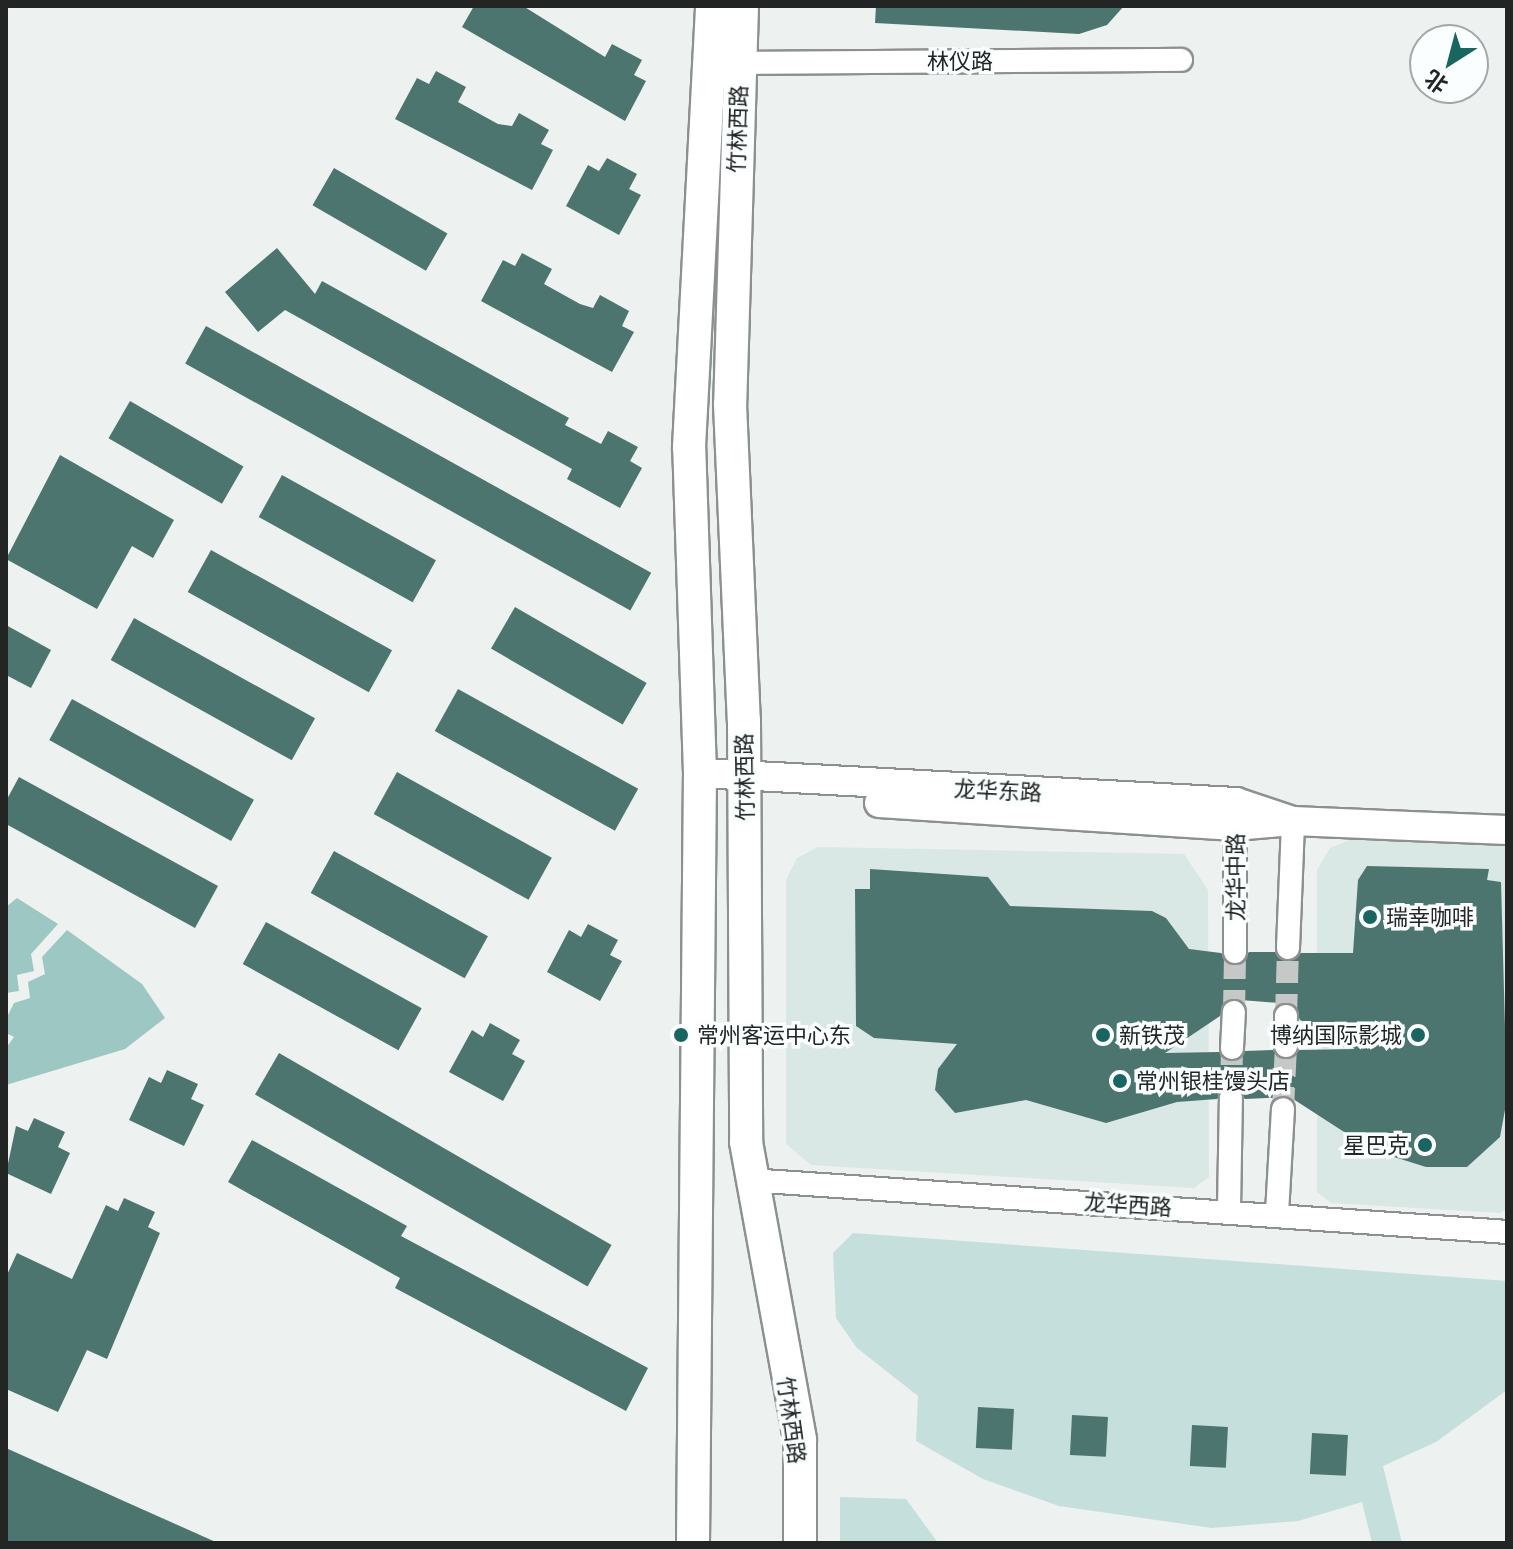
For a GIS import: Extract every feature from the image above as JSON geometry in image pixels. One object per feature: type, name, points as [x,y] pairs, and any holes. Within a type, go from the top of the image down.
[{"type":"main road","name":"竹林西路","points":[[693,1543],[699,783],[689,447],[712,6]]},
{"type":"main road","name":"竹林西路","points":[[742,6],[730,404],[745,785],[749,1180],[800,1440],[800,1543]]},
{"type":"street","name":"林仪路","points":[[740,63],[1181,60]]},
{"type":"street","name":"龙华东路","points":[[699,783],[1235,814],[1293,821],[1507,830]]},
{"type":"street","name":"龙华中路","points":[[1235,814],[1235,952]]},
{"type":"street","points":[[1288,948],[1293,821]]},
{"type":"street","points":[[1232,1048],[1234,1012]]},
{"type":"street","points":[[1286,1016],[1286,1046]]},
{"type":"street","points":[[1229,1209],[1231,1098]]},
{"type":"street","points":[[1277,1213],[1283,1109]]},
{"type":"street","name":"龙华西路","points":[[749,1180],[1229,1209],[1507,1232]]},
{"type":"shaded area","points":[[1352,839],[1507,845],[1507,1208],[1500,1213],[1331,1203],[1317,1192],[1317,870],[1330,848]]},
{"type":"shaded area","points":[[818,847],[1184,854],[1208,890],[1209,1177],[1194,1188],[811,1165],[786,1144],[786,880],[797,858]]},
{"type":"shaded area","points":[[17,898],[58,924],[31,954],[34,971],[17,975],[19,991],[6,993],[6,907]]},
{"type":"shaded area","points":[[67,930],[142,984],[165,1018],[125,1049],[6,1085],[6,1048],[14,1037],[6,1033],[6,1019],[14,1003],[30,998],[28,982],[45,974],[42,957]]},
{"type":"shaded area","points":[[853,1233],[1507,1281],[1507,1390],[1436,1442],[1383,1466],[1402,1543],[1372,1543],[1362,1502],[1298,1521],[1212,1528],[1059,1506],[983,1479],[916,1441],[918,1396],[857,1348],[836,1318],[833,1253]]},
{"type":"shaded area","points":[[840,1497],[906,1499],[938,1543],[840,1543]]},
{"type":"building","points":[[474,6],[523,6],[605,57],[612,44],[642,60],[634,75],[646,81],[625,121],[462,27]]},
{"type":"building","points":[[876,6],[1124,6],[1107,25],[1079,34],[875,23]]},
{"type":"building","points":[[436,71],[466,87],[458,102],[498,124],[512,126],[519,113],[549,130],[541,144],[553,150],[532,190],[395,119],[417,78],[429,84]]},
{"type":"building","points":[[607,158],[637,174],[629,189],[641,195],[619,235],[566,206],[588,165],[599,171]]},
{"type":"building","points":[[334,168],[447,234],[426,271],[312,205]]},
{"type":"building","points":[[277,248],[315,294],[322,281],[569,418],[565,425],[601,444],[608,431],[638,447],[630,461],[642,468],[620,508],[567,479],[572,469],[285,310],[258,332],[225,292]]},
{"type":"building","points":[[522,253],[552,269],[544,284],[580,304],[593,308],[600,295],[629,311],[622,326],[634,332],[612,372],[481,301],[503,260],[515,266]]},
{"type":"building","points":[[206,326],[651,573],[630,610],[185,364]]},
{"type":"building","points":[[130,401],[243,466],[222,504],[108,438]]},
{"type":"building","points":[[60,455],[174,520],[153,558],[132,546],[97,609],[6,559]]},
{"type":"building","points":[[282,475],[436,560],[413,602],[259,517]]},
{"type":"building","points":[[211,550],[392,650],[369,692],[188,592]]},
{"type":"building","points":[[515,607],[647,683],[623,725],[491,649]]},
{"type":"building","points":[[134,618],[315,718],[292,760],[111,660]]},
{"type":"building","points":[[6,625],[51,650],[31,688],[6,675]]},
{"type":"building","points":[[458,689],[638,789],[615,831],[435,731]]},
{"type":"building","points":[[72,699],[254,800],[231,841],[49,740]]},
{"type":"building","points":[[397,772],[552,858],[529,900],[374,814]]},
{"type":"building","points":[[19,777],[218,886],[195,928],[6,824],[6,801]]},
{"type":"building","points":[[334,851],[488,936],[465,978],[311,893]]},
{"type":"building","name":"新铁茂","points":[[1367,866],[1489,869],[1487,880],[1501,882],[1507,1099],[1500,1137],[1467,1167],[1426,1167],[1372,1150],[1290,1097],[1245,1099],[1232,1084],[1217,1099],[1177,1102],[1106,1123],[1026,1100],[955,1113],[935,1090],[938,1069],[957,1044],[874,1038],[856,1026],[855,889],[870,889],[870,869],[988,877],[1010,906],[1152,911],[1166,918],[1189,949],[1221,953],[1236,966],[1249,952],[1275,952],[1288,962],[1301,953],[1353,953],[1358,880]],"holes":[[[1228,999],[1292,1004],[1300,1020],[1355,1049],[1299,1050],[1287,1060],[1273,1050],[1245,1051],[1232,1062],[1219,1052],[1165,1053],[1220,1016]]]},
{"type":"building","points":[[266,922],[422,1008],[398,1050],[243,964]]},
{"type":"building","points":[[588,924],[618,940],[610,955],[622,961],[600,1001],[547,972],[569,930],[581,937]]},
{"type":"building","points":[[490,1023],[520,1040],[512,1054],[525,1061],[503,1101],[449,1072],[472,1030],[483,1037]]},
{"type":"building","points":[[279,1053],[612,1245],[588,1287],[255,1095]]},
{"type":"building","points":[[167,1070],[198,1084],[191,1099],[204,1105],[184,1146],[129,1120],[149,1077],[161,1083]]},
{"type":"building","points":[[34,1118],[65,1132],[58,1147],[70,1153],[51,1194],[6,1173],[16,1126],[28,1131]]},
{"type":"building","points":[[252,1140],[407,1226],[401,1236],[648,1368],[626,1411],[395,1288],[400,1278],[228,1182]]},
{"type":"building","points":[[124,1198],[155,1212],[148,1227],[160,1233],[107,1359],[87,1350],[58,1412],[6,1389],[6,1277],[17,1253],[72,1279],[106,1205],[118,1211]]},
{"type":"building","points":[[978,1407],[1014,1409],[1012,1450],[976,1448]]},
{"type":"building","points":[[1072,1415],[1108,1417],[1106,1457],[1070,1455]]},
{"type":"building","points":[[1192,1425],[1228,1427],[1226,1468],[1190,1466]]},
{"type":"building","points":[[1312,1433],[1348,1435],[1346,1476],[1310,1474]]},
{"type":"building","points":[[6,1448],[126,1502],[218,1543],[6,1543]]},
{"type":"tunnel","points":[[1286,1016],[1288,948]]},
{"type":"tunnel","points":[[1234,1012],[1235,952]]},
{"type":"tunnel","points":[[1283,1109],[1286,1046]]},
{"type":"tunnel","points":[[1231,1098],[1232,1048]]},
{"type":"place","name":"瑞幸咖啡","points":[[1370,917]]},
{"type":"place","name":"常州客运中心东","points":[[681,1035]]},
{"type":"place","name":"新铁茂","points":[[1103,1035]]},
{"type":"place","name":"博纳国际影城","points":[[1418,1035]]},
{"type":"place","name":"常州银桂馒头店","points":[[1120,1081]]},
{"type":"place","name":"星巴克","points":[[1425,1145]]}]
